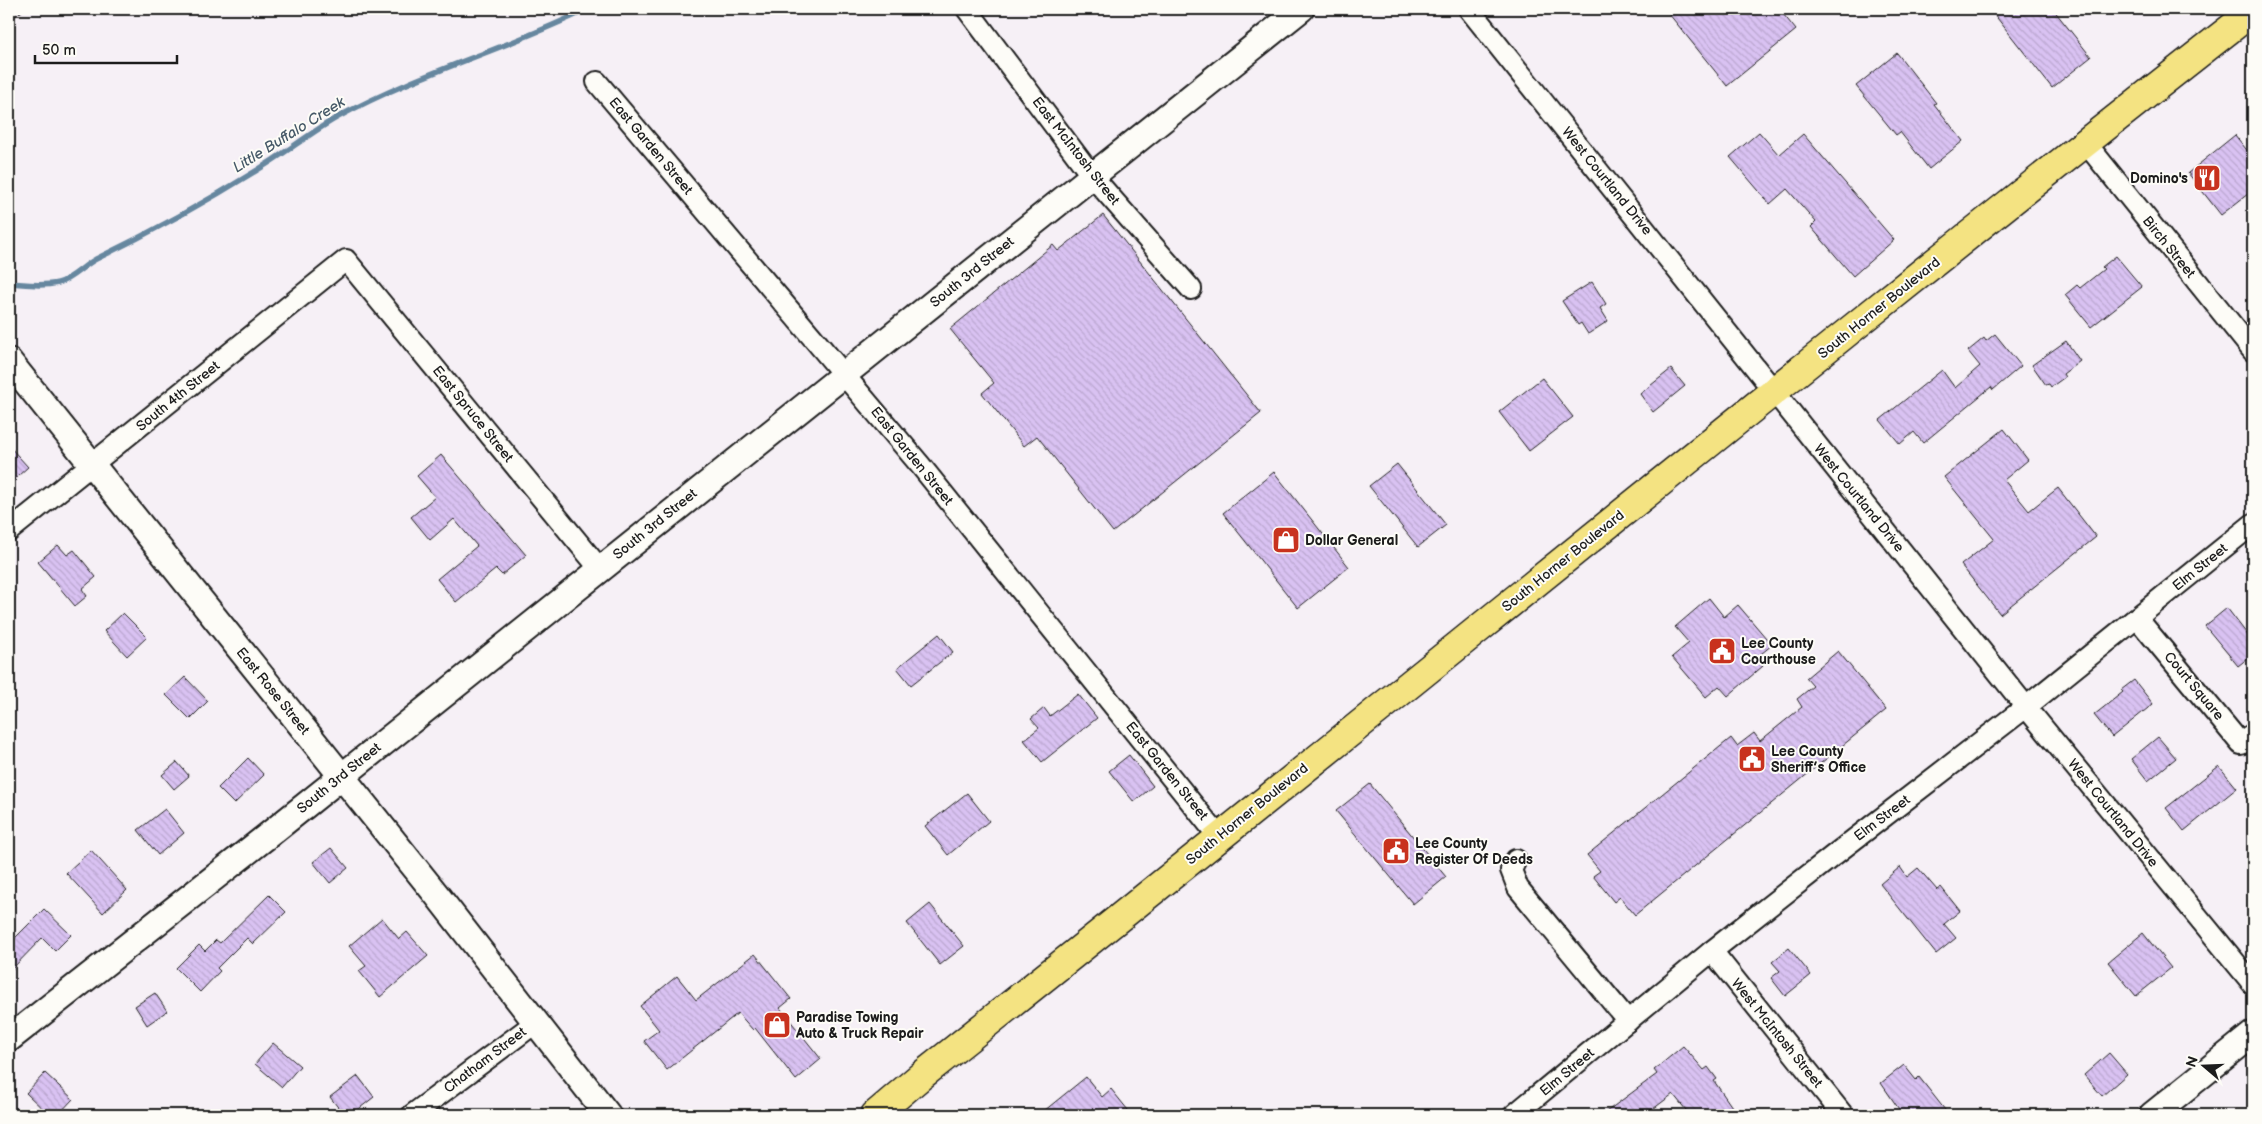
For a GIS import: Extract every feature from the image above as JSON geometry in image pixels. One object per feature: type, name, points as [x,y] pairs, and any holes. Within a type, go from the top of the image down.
[{"type":"main road","name":"South Horner Boulevard","points":[[875,1115],[1774,391],[2085,142],[2253,11]]},
{"type":"street","name":"East McIntosh Street","points":[[967,9],[1092,176],[1191,289]]},
{"type":"street","name":"South 3rd Street","points":[[9,1039],[342,776],[1301,9]]},
{"type":"street","name":"West Courtland Drive","points":[[1469,9],[2026,707],[2253,984]]},
{"type":"street","name":"East Garden Street","points":[[597,82],[844,373],[984,543],[1219,837]]},
{"type":"street","name":"Birch Street","points":[[2085,142],[2253,351]]},
{"type":"street","name":"South 4th Street","points":[[9,531],[346,260]]},
{"type":"street","name":"East Spruce Street","points":[[346,260],[600,569]]},
{"type":"street","name":"East Rose Street","points":[[9,361],[436,894],[535,1024],[608,1115]]},
{"type":"street","name":"Elm Street","points":[[1514,1115],[1712,951],[2026,707],[2253,524]]},
{"type":"street","name":"Court Square","points":[[2137,618],[2241,744],[2253,734]]},
{"type":"street","points":[[1516,860],[1512,870],[1518,888],[1628,1021]]},
{"type":"street","name":"West McIntosh Street","points":[[1712,951],[1843,1115]]},
{"type":"street","name":"Chatham Street","points":[[412,1115],[535,1024]]},
{"type":"street","points":[[2152,1115],[2253,1034]]},
{"type":"building","points":[[1665,9],[1779,9],[1796,30],[1727,86]]},
{"type":"building","points":[[1990,9],[2053,9],[2091,57],[2052,88]]},
{"type":"building","points":[[1897,53],[1963,141],[1929,169],[1900,132],[1896,135],[1856,86]]},
{"type":"building","points":[[1759,132],[1779,155],[1803,134],[1894,240],[1853,276],[1811,227],[1816,222],[1787,189],[1770,204],[1730,157]]},
{"type":"building","points":[[2235,135],[2253,158],[2253,190],[2221,215],[2188,173]]},
{"type":"building","points":[[1103,215],[1261,413],[1113,532],[1037,436],[1024,446],[982,393],[994,383],[950,329],[1053,245],[1058,251]]},
{"type":"building","points":[[2116,256],[2142,287],[2091,327],[2065,295],[2077,285],[2080,288],[2104,269],[2102,267]]},
{"type":"building","points":[[1592,282],[1606,304],[1600,308],[1608,321],[1588,334],[1581,323],[1578,325],[1562,301]]},
{"type":"building","points":[[1995,334],[2021,366],[1993,390],[1991,387],[1923,443],[1914,432],[1900,444],[1880,420],[1942,370],[1955,388],[1980,366],[1968,351],[1984,338],[1986,341]]},
{"type":"building","points":[[2066,341],[2080,361],[2063,374],[2065,377],[2051,387],[2049,384],[2046,385],[2032,365]]},
{"type":"building","points":[[1671,369],[1685,386],[1653,412],[1640,394]]},
{"type":"building","points":[[1542,378],[1573,417],[1529,451],[1499,412]]},
{"type":"building","points":[[2004,429],[2028,460],[2004,480],[2029,511],[2058,488],[2096,537],[2000,614],[1961,565],[1994,539],[1944,477]]},
{"type":"building","points":[[9,446],[28,467],[9,484]]},
{"type":"building","points":[[441,455],[526,555],[502,575],[496,569],[456,602],[437,579],[477,546],[454,519],[430,540],[411,517],[435,497],[417,476]]},
{"type":"building","points":[[1397,464],[1446,525],[1418,547],[1369,486]]},
{"type":"building","name":"Dollar General","points":[[1274,472],[1349,567],[1298,608],[1223,513]]},
{"type":"building","points":[[58,545],[67,555],[74,550],[96,577],[82,589],[87,596],[75,606],[38,562]]},
{"type":"building","name":"Lee County Courthouse","points":[[1709,598],[1724,617],[1738,605],[1772,645],[1756,658],[1763,666],[1728,696],[1719,686],[1706,697],[1672,657],[1689,643],[1675,627]]},
{"type":"building","points":[[2227,608],[2253,642],[2253,654],[2238,666],[2205,626]]},
{"type":"building","points":[[123,613],[147,637],[127,656],[104,631]]},
{"type":"building","points":[[939,634],[953,652],[911,685],[897,668]]},
{"type":"building","points":[[1838,651],[1886,710],[1635,915],[1620,897],[1614,902],[1593,876],[1600,871],[1587,855],[1731,738],[1737,746],[1754,733],[1760,741],[1802,707],[1797,699],[1813,686],[1806,678]]},
{"type":"building","points":[[185,677],[208,701],[190,719],[166,695]]},
{"type":"building","points":[[2134,680],[2153,704],[2112,737],[2094,715],[2123,692],[2121,690]]},
{"type":"building","points":[[1078,694],[1097,718],[1042,762],[1024,740],[1039,728],[1031,719],[1044,708],[1050,716]]},
{"type":"building","points":[[2158,737],[2176,758],[2148,781],[2131,759]]},
{"type":"building","points":[[1129,755],[1153,786],[1134,802],[1109,771]]},
{"type":"building","points":[[248,758],[264,775],[234,804],[218,788]]},
{"type":"building","points":[[177,762],[189,776],[174,789],[162,775]]},
{"type":"building","points":[[2219,766],[2237,788],[2184,831],[2166,808]]},
{"type":"building","name":"Lee County Register Of Deeds","points":[[1370,784],[1446,877],[1413,904],[1336,811]]},
{"type":"building","points":[[967,793],[989,821],[948,855],[925,826]]},
{"type":"building","points":[[165,809],[184,833],[158,855],[138,830]]},
{"type":"building","points":[[331,848],[348,868],[330,883],[313,862]]},
{"type":"building","points":[[91,850],[127,890],[103,913],[66,873]]},
{"type":"building","points":[[1900,867],[1907,877],[1918,868],[1937,890],[1941,887],[1960,911],[1944,924],[1956,938],[1936,954],[1880,884]]},
{"type":"building","points":[[269,895],[286,912],[253,944],[247,938],[217,968],[220,971],[200,992],[176,968],[199,945],[205,951],[216,940],[220,943]]},
{"type":"building","points":[[930,904],[964,946],[940,965],[907,923]]},
{"type":"building","points":[[44,909],[71,935],[55,951],[42,938],[9,972],[9,944]]},
{"type":"building","points":[[382,918],[399,939],[407,932],[428,956],[380,997],[359,971],[366,966],[349,946]]},
{"type":"building","points":[[2143,933],[2171,968],[2136,996],[2108,962]]},
{"type":"building","points":[[1789,948],[1811,975],[1785,996],[1771,978],[1780,971],[1772,962]]},
{"type":"building","points":[[755,954],[791,999],[780,1008],[821,1059],[796,1080],[755,1028],[753,1030],[738,1013],[667,1070],[644,1041],[659,1030],[640,1006],[677,976],[696,1000]]},
{"type":"building","points":[[155,993],[167,1011],[147,1025],[135,1006]]},
{"type":"building","points":[[273,1043],[300,1066],[282,1087],[255,1064]]},
{"type":"building","points":[[1683,1046],[1704,1070],[1708,1067],[1717,1079],[1714,1081],[1732,1107],[1722,1115],[1690,1115],[1673,1094],[1645,1115],[1602,1115],[1657,1074],[1654,1070]]},
{"type":"building","points":[[2109,1053],[2127,1074],[2102,1096],[2084,1075]]},
{"type":"building","points":[[1904,1065],[1916,1080],[1919,1077],[1949,1115],[1903,1115],[1881,1083]]},
{"type":"building","points":[[45,1073],[73,1099],[58,1115],[49,1115],[26,1093]]},
{"type":"building","points":[[358,1076],[374,1097],[351,1115],[344,1115],[330,1097]]},
{"type":"building","points":[[1086,1077],[1102,1097],[1111,1089],[1132,1115],[1039,1115]]},
{"type":"waterway","name":"Little Buffalo Creek","points":[[9,283],[40,285],[63,281],[96,259],[199,205],[269,163],[318,129],[368,101],[526,37],[588,9]]},
{"type":"railway","points":[[9,19],[22,9]]},
{"type":"place","name":"Domino's","points":[[2207,178]]},
{"type":"place","name":"Dollar General","points":[[1286,540]]},
{"type":"place","name":"Lee County Courthouse","points":[[1722,651]]},
{"type":"place","name":"Lee County Sheriff’s Office","points":[[1752,759]]},
{"type":"place","name":"Lee County Register Of Deeds","points":[[1396,851]]},
{"type":"place","name":"Paradise Towing Auto & Truck Repair","points":[[777,1025]]}]
